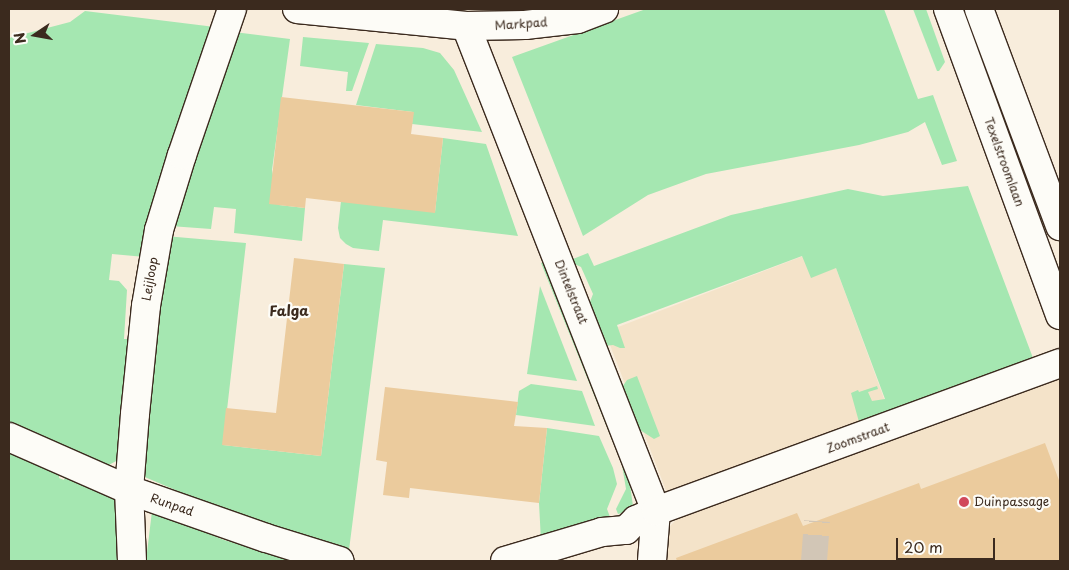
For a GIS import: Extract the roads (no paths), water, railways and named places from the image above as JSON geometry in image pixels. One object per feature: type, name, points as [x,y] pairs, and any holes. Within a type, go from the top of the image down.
[{"type":"street","name":"Leijloop","points":[[132,561],[129,490],[146,306],[159,230],[182,155],[232,9]]},
{"type":"street","name":"Markpad","points":[[297,9],[466,26],[526,25],[578,18],[604,9]]},
{"type":"street","name":"Texelstroomlaan","points":[[948,9],[1060,315]]},
{"type":"street","points":[[979,9],[1060,226]]},
{"type":"street","name":"Dintelstraat","points":[[466,26],[646,516],[652,561]]},
{"type":"street","name":"Zoomstraat","points":[[646,516],[1060,363]]},
{"type":"street","name":"Runpad","points":[[9,438],[129,490],[340,561]]},
{"type":"street","points":[[505,561],[602,532],[626,530],[646,516]]},
{"type":"tunnel","points":[[814,561],[817,521]]},
{"type":"place","name":"Duinpassage","points":[[964,502]]},
{"type":"district","name":"Falga","points":[[289,311]]}]
